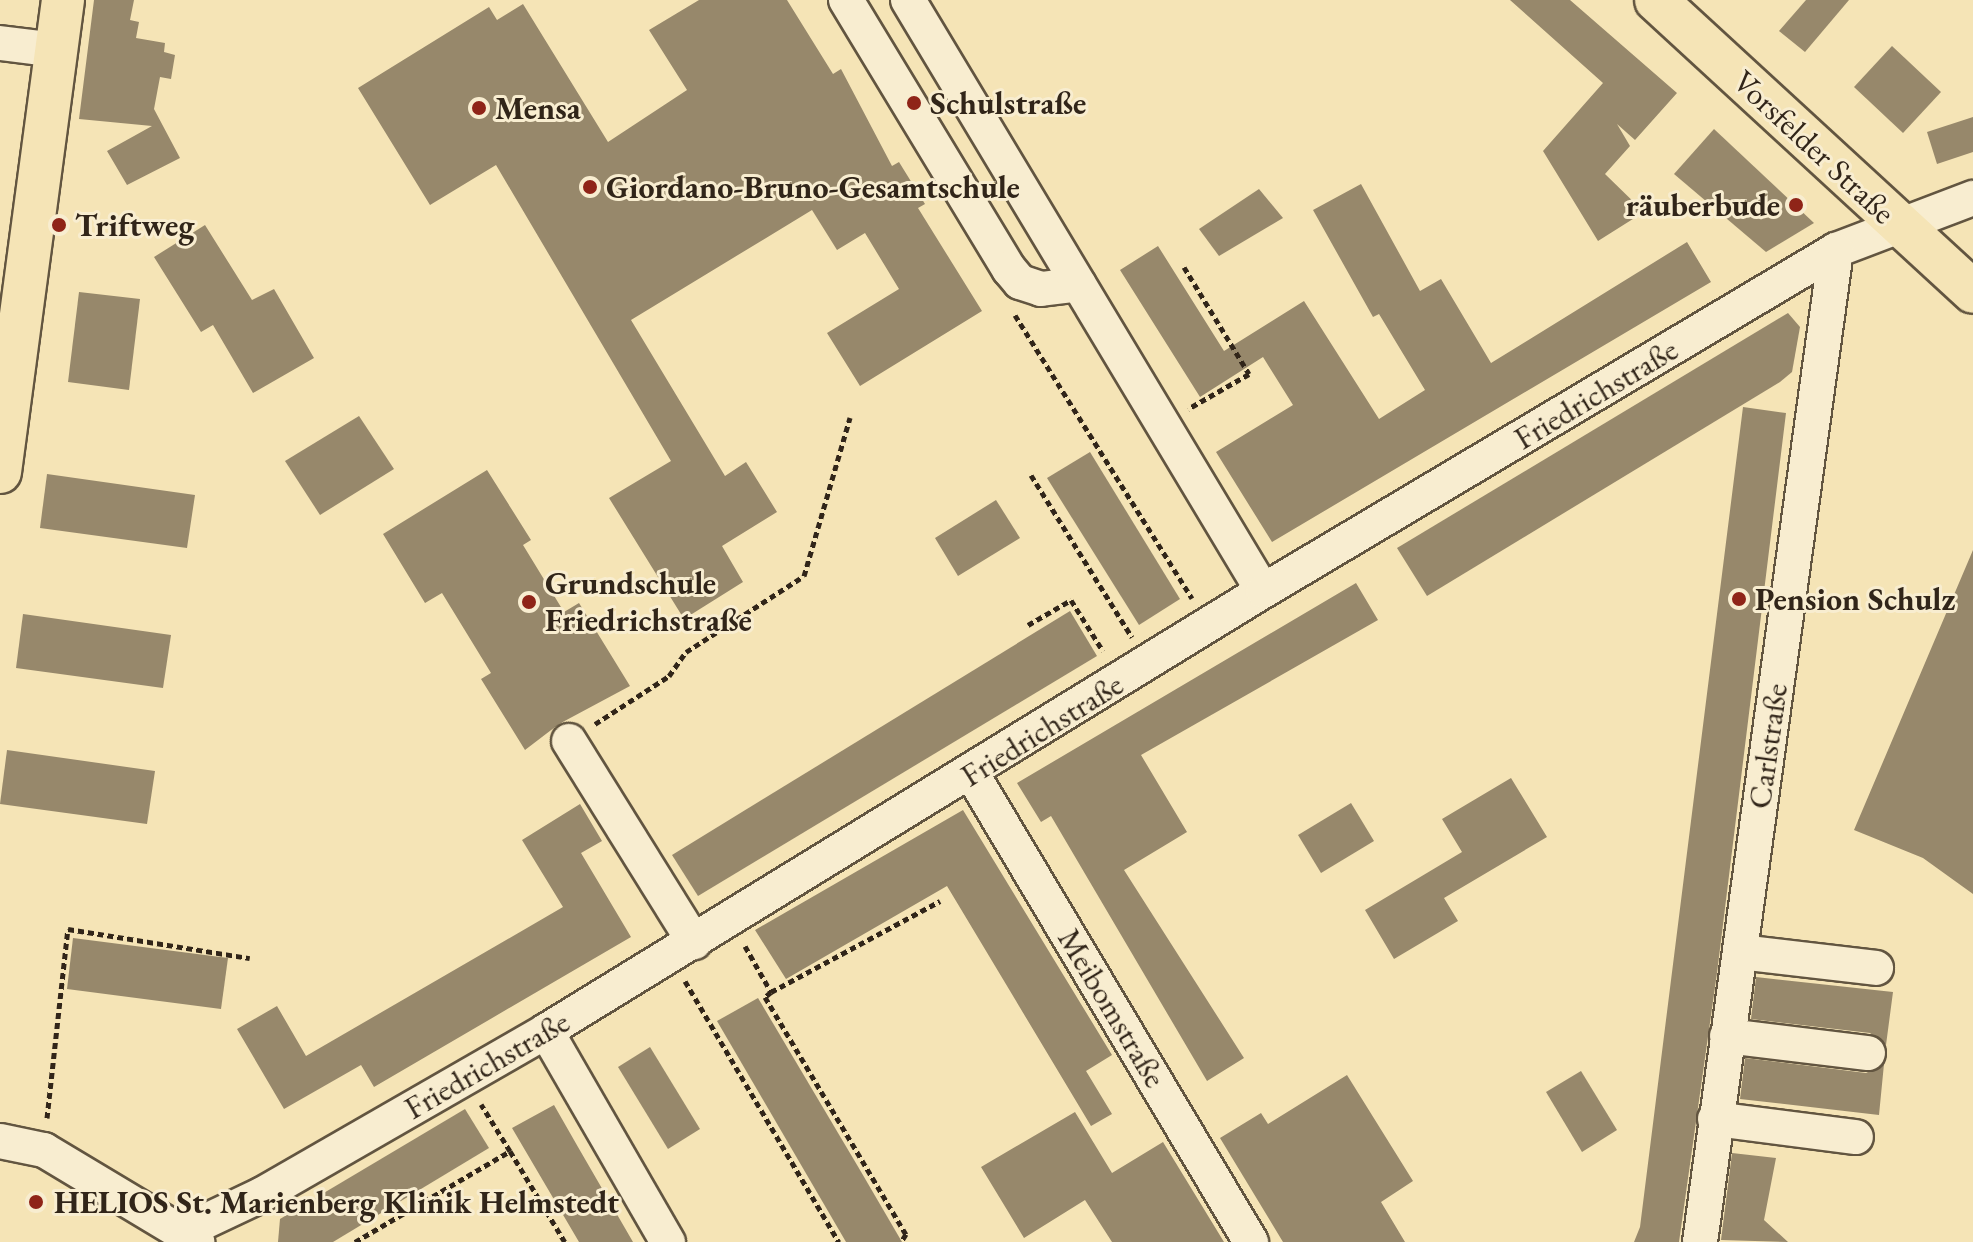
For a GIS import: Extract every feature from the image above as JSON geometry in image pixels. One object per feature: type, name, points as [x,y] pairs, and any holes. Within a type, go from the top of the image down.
[{"type":"main road","points":[[0,472],[9,343],[63,0]]},
{"type":"main road","name":"Vorsfelder Straße","points":[[1656,0],[1973,292]]},
{"type":"street","points":[[846,0],[1009,269],[1020,282],[1041,289],[1079,284]]},
{"type":"street","points":[[908,0],[1165,423],[1263,591]]},
{"type":"street","points":[[0,43],[56,50]]},
{"type":"street","name":"Friedrichstraße","points":[[185,1239],[546,1031],[972,774],[1263,591],[1836,250],[1973,198]]},
{"type":"street","name":"Carlstraße","points":[[1700,1242],[1836,250]]},
{"type":"street","points":[[569,741],[682,949]]},
{"type":"street","name":"Meibomstraße","points":[[972,774],[1251,1242]]},
{"type":"street","points":[[1740,952],[1876,968]]},
{"type":"street","points":[[546,1031],[668,1242]]},
{"type":"street","points":[[1727,1036],[1868,1053]]},
{"type":"street","points":[[1715,1119],[1856,1137]]},
{"type":"street","points":[[0,1141],[44,1150],[185,1239]]},
{"type":"path","points":[[1165,423],[1249,374],[1184,267]]},
{"type":"path","points":[[569,741],[669,676],[686,652],[804,576],[850,418]]},
{"type":"path","points":[[1031,475],[1135,672]]},
{"type":"path","points":[[1028,625],[1071,600],[1135,672]]},
{"type":"path","points":[[901,1242],[906,1234],[765,997],[940,901]]},
{"type":"path","points":[[731,920],[771,992]]},
{"type":"path","points":[[44,1150],[68,929],[250,958]]},
{"type":"path","points":[[682,949],[839,1242]]},
{"type":"path","points":[[466,1077],[565,1242]]},
{"type":"path","points":[[355,1242],[510,1151]]},
{"type":"building","points":[[94,0],[134,0],[130,20],[139,22],[136,38],[165,43],[164,52],[175,55],[171,79],[160,77],[154,109],[180,158],[127,185],[107,151],[152,126],[79,119]]},
{"type":"building","points":[[699,0],[787,0],[833,74],[841,69],[892,166],[899,162],[925,204],[918,208],[982,311],[860,386],[827,333],[899,289],[865,233],[837,250],[812,210],[631,320],[725,476],[746,462],[777,512],[722,546],[743,582],[684,619],[609,498],[671,461],[496,165],[430,205],[358,88],[489,7],[497,20],[523,4],[608,142],[687,90],[649,30]]},
{"type":"building","points":[[1510,0],[1570,0],[1677,93],[1635,140],[1617,124],[1630,146],[1605,174],[1644,212],[1598,241],[1543,151],[1603,83]]},
{"type":"building","points":[[1806,0],[1849,0],[1805,52],[1779,31]]},
{"type":"building","points":[[1892,46],[1941,92],[1903,133],[1854,87]]},
{"type":"building","points":[[1973,117],[1973,152],[1937,164],[1927,132]]},
{"type":"building","points":[[1714,129],[1814,223],[1766,252],[1674,174]]},
{"type":"building","points":[[1361,184],[1420,291],[1441,279],[1491,363],[1687,242],[1711,282],[1272,542],[1216,452],[1293,405],[1263,357],[1200,397],[1120,270],[1158,246],[1224,351],[1304,301],[1379,419],[1425,390],[1379,314],[1373,317],[1313,210]]},
{"type":"building","points":[[1259,189],[1283,218],[1219,256],[1199,229]]},
{"type":"building","points":[[205,225],[252,300],[274,289],[314,358],[253,393],[213,325],[201,332],[154,257]]},
{"type":"building","points":[[79,292],[140,299],[129,390],[68,382]]},
{"type":"building","points":[[1788,313],[1800,327],[1792,372],[1780,382],[1427,596],[1397,548]]},
{"type":"building","points":[[1743,407],[1786,413],[1717,973],[1679,1242],[1634,1242],[1640,1227]]},
{"type":"building","points":[[359,416],[394,469],[320,515],[285,461]]},
{"type":"building","points":[[1090,452],[1180,599],[1139,625],[1047,478]]},
{"type":"building","points":[[487,470],[531,540],[523,545],[564,612],[579,603],[630,686],[559,724],[525,750],[481,679],[491,673],[442,593],[425,603],[383,534]]},
{"type":"building","points":[[47,474],[195,495],[187,548],[40,528]]},
{"type":"building","points":[[996,500],[1020,538],[958,576],[935,538]]},
{"type":"building","points":[[1973,550],[1973,894],[1923,858],[1854,830]]},
{"type":"building","points":[[1356,583],[1378,620],[1141,755],[1187,832],[1124,870],[1244,1058],[1207,1081],[1051,816],[1041,822],[1017,783]]},
{"type":"building","points":[[1070,611],[1097,656],[698,896],[672,855]]},
{"type":"building","points":[[23,614],[171,635],[163,688],[16,668]]},
{"type":"building","points":[[7,750],[155,771],[147,824],[0,804]]},
{"type":"building","points":[[1511,778],[1547,837],[1444,898],[1458,921],[1394,959],[1365,910],[1462,852],[1442,819]]},
{"type":"building","points":[[1351,803],[1374,841],[1321,873],[1298,835]]},
{"type":"building","points":[[580,804],[602,841],[581,853],[631,937],[374,1087],[361,1065],[284,1109],[237,1029],[277,1006],[306,1056],[563,907],[522,840]]},
{"type":"building","points":[[963,810],[1112,1055],[1086,1071],[1112,1114],[1091,1126],[947,886],[786,979],[755,930]]},
{"type":"building","points":[[73,938],[228,958],[221,1009],[67,989]]},
{"type":"building","points":[[1756,977],[1893,992],[1886,1045],[1870,1033],[1751,1019]]},
{"type":"building","points":[[758,998],[902,1242],[846,1242],[717,1021]]},
{"type":"building","points":[[650,1047],[700,1129],[668,1149],[618,1067]]},
{"type":"building","points":[[1745,1058],[1866,1073],[1884,1064],[1879,1115],[1740,1099]]},
{"type":"building","points":[[1581,1071],[1617,1130],[1582,1152],[1546,1092]]},
{"type":"building","points":[[1347,1075],[1413,1181],[1381,1202],[1405,1242],[1283,1242],[1220,1138],[1261,1113],[1268,1124]]},
{"type":"building","points":[[554,1105],[633,1242],[579,1242],[512,1128]]},
{"type":"building","points":[[465,1109],[489,1148],[333,1242],[278,1242],[280,1219]]},
{"type":"building","points":[[1075,1112],[1112,1173],[1163,1142],[1224,1242],[1112,1242],[1085,1200],[1024,1238],[981,1167]]},
{"type":"building","points":[[1732,1153],[1776,1158],[1764,1220],[1788,1242],[1721,1240]]},
{"type":"place","name":"Schulstraße","points":[[914,103]]},
{"type":"place","name":"Mensa","points":[[479,108]]},
{"type":"place","name":"Giordano-Bruno-Gesamtschule","points":[[590,187]]},
{"type":"place","name":"räuberbude","points":[[1796,205]]},
{"type":"place","name":"Triftweg","points":[[59,225]]},
{"type":"place","name":"Pension Schulz","points":[[1739,599]]},
{"type":"place","name":"Grundschule Friedrichstraße","points":[[529,602]]},
{"type":"place","name":"HELIOS St. Marienberg Klinik Helmstedt","points":[[36,1202]]}]
